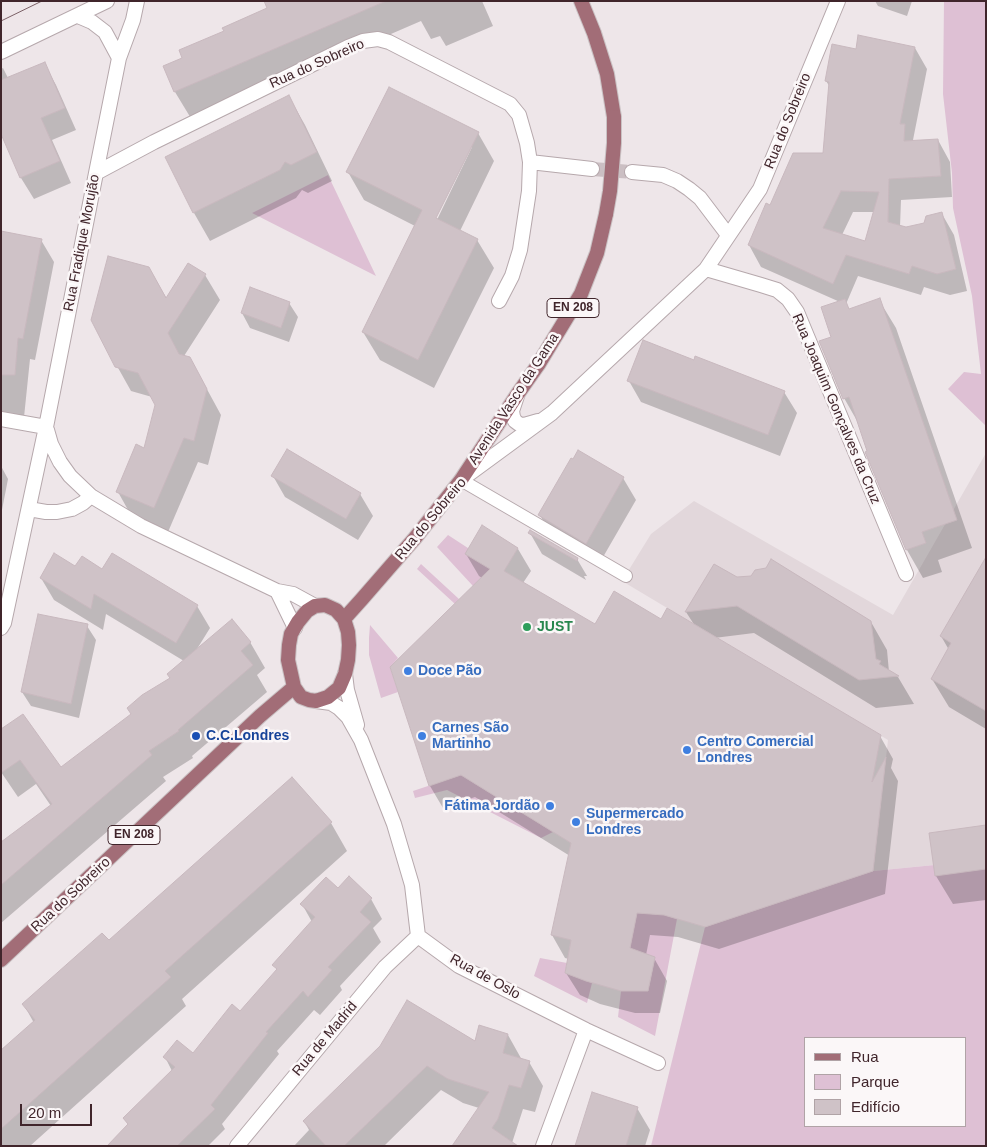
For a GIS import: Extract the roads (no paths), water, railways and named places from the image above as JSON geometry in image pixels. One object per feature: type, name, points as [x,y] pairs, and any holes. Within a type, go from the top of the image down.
[{"type":"main road","name":"Avenida Vasco da Gama","points":[[461,480],[538,365],[581,294],[597,253],[610,191],[614,153],[614,117],[604,66],[594,33],[581,1]]},
{"type":"main road","name":"Rua do Sobreiro","points":[[344,618],[416,538],[461,480]]},
{"type":"main road","points":[[325,605],[336,610],[344,618],[349,645],[345,674],[339,688],[328,697],[316,701],[301,697],[294,687],[288,660],[292,634],[298,622],[307,611],[315,606],[325,605]]},
{"type":"main road","name":"Rua do Sobreiro","points":[[1,960],[260,716],[294,687]]},
{"type":"street","points":[[1,52],[108,1]]},
{"type":"street","name":"Rua Fradique Morujão","points":[[1,628],[4,623],[46,427],[119,58],[133,20],[137,1]]},
{"type":"street","name":"Rua do Sobreiro","points":[[461,480],[552,413],[706,269],[760,189],[838,1]]},
{"type":"street","points":[[78,16],[92,22],[105,32],[119,58]]},
{"type":"street","name":"Rua do Sobreiro","points":[[96,173],[154,142],[348,47],[363,41],[378,39],[389,42],[510,104],[519,114],[530,162],[529,191],[520,250],[512,276],[499,301]]},
{"type":"street","points":[[530,162],[592,169]]},
{"type":"street","points":[[632,172],[663,175],[677,181],[700,198],[728,235]]},
{"type":"street","name":"Rua Joaquim Gonçalves da Cruz","points":[[706,269],[777,290],[788,299],[797,312],[906,574]]},
{"type":"street","name":"Rua do Sobreiro","points":[[519,392],[512,411],[515,421],[519,424],[534,423],[552,413]]},
{"type":"street","points":[[1,419],[46,427],[51,444],[60,462],[70,476],[90,496],[141,526],[277,591],[293,594],[315,606]]},
{"type":"street","points":[[29,509],[58,512],[72,509],[90,496]]},
{"type":"street","points":[[277,591],[295,628]]},
{"type":"street","points":[[345,674],[347,690],[361,740],[400,841],[412,885],[418,936]]},
{"type":"street","points":[[316,701],[339,708],[348,717],[361,740]]},
{"type":"street","name":"Rua de Oslo","points":[[418,936],[459,966],[586,1030],[658,1063]]},
{"type":"street","name":"Rua de Madrid","points":[[236,1146],[385,966],[418,936]]},
{"type":"street","points":[[542,1146],[586,1030]]},
{"type":"lane","points":[[461,480],[626,576]]},
{"type":"tunnel","points":[[592,169],[632,172]]},
{"type":"tram line","points":[[1,21],[42,1]]},
{"type":"place","name":"JUST","points":[[527,627]]},
{"type":"place","name":"Doce Pão","points":[[408,671]]},
{"type":"place","name":"C.C.Londres","points":[[196,736]]},
{"type":"place","name":"Carnes São Martinho","points":[[422,736]]},
{"type":"place","name":"Centro Comercial Londres","points":[[687,750]]},
{"type":"place","name":"Fátima Jordão","points":[[550,806]]},
{"type":"place","name":"Supermercado Londres","points":[[576,822]]}]
